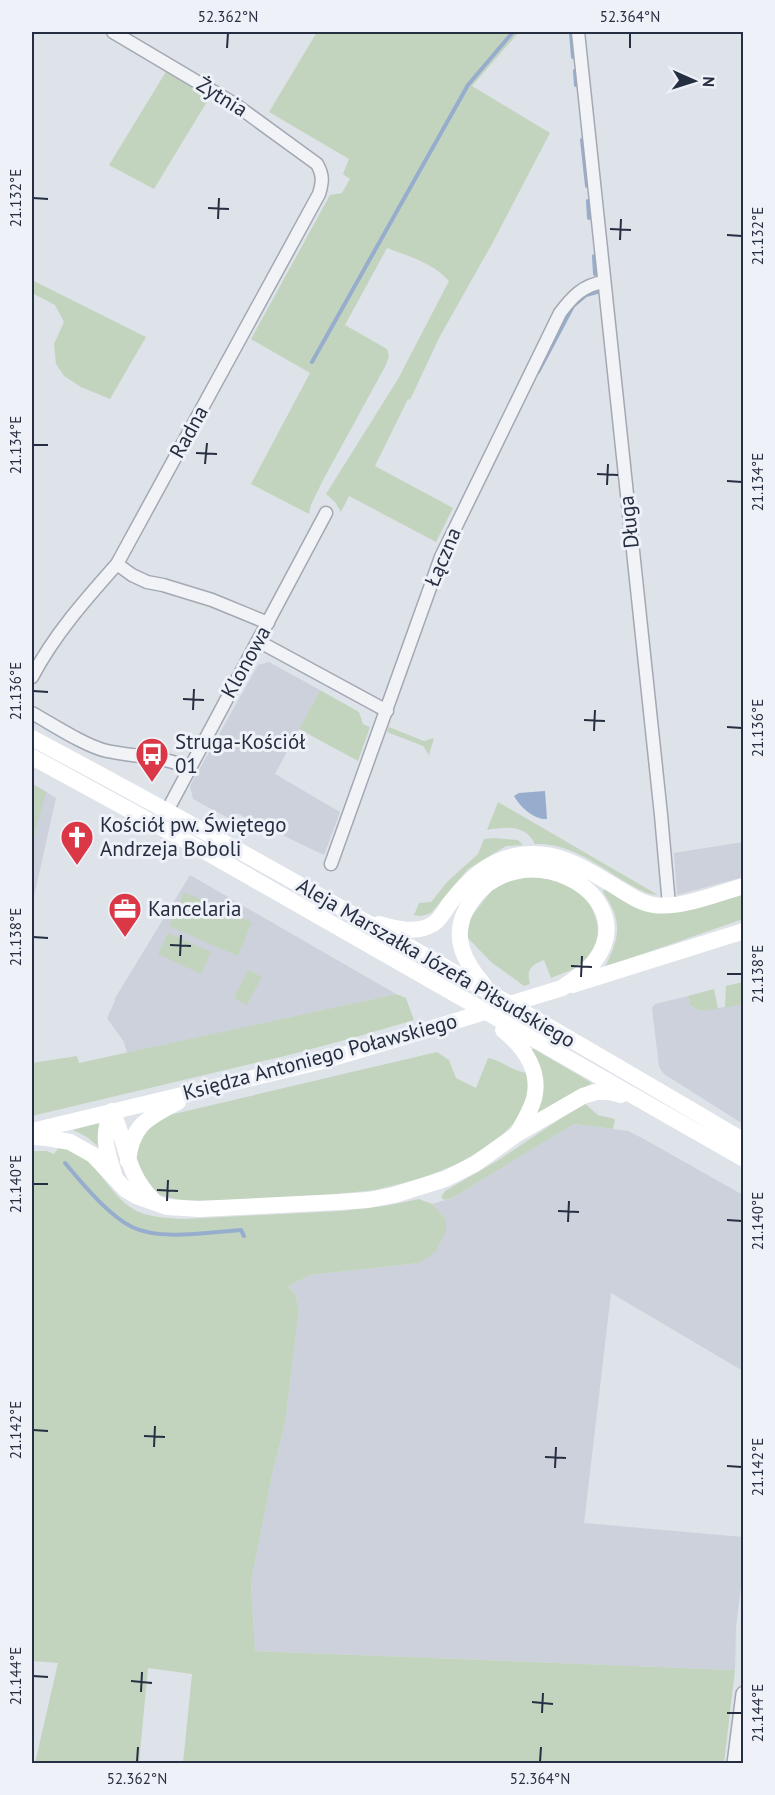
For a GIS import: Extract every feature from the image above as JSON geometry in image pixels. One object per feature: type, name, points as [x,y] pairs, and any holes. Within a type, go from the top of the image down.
[{"type":"main road","name":"Aleja Marszałka Józefa Piłsudskiego","points":[[32,738],[167,811],[495,996],[744,1141]]},
{"type":"main road","name":"Aleja Marszałka Józefa Piłsudskiego","points":[[32,757],[199,848],[744,1159]]},
{"type":"main road","points":[[350,914],[394,928],[415,930],[433,924],[465,885],[489,865],[513,856],[536,854],[557,856],[576,863],[627,894],[657,906],[686,902],[744,886]]},
{"type":"main road","points":[[495,996],[476,975],[463,954],[459,939],[460,923],[469,905],[488,884],[504,875],[527,870],[548,870],[572,879],[594,897],[603,915],[605,936],[599,954],[591,965],[562,988]]},
{"type":"main road","name":"Księdza Antoniego Poławskiego","points":[[32,1131],[323,1061],[744,931]]},
{"type":"main road","points":[[465,1000],[517,1041],[533,1069],[534,1099],[517,1134]]},
{"type":"main road","points":[[128,1161],[129,1149],[134,1136],[145,1120],[202,1090]]},
{"type":"main road","points":[[32,1137],[70,1142],[93,1155],[126,1190],[158,1205],[199,1209],[339,1202],[394,1196],[459,1172],[491,1154],[517,1134],[583,1096],[596,1092],[609,1092],[634,1098]]},
{"type":"main road","points":[[112,1111],[119,1126],[128,1161],[142,1190],[158,1205]]},
{"type":"main road","points":[[112,1111],[106,1123],[105,1138],[116,1180]]},
{"type":"street","name":"Żytnia","points":[[113,32],[236,105],[308,156],[317,164],[322,173]]},
{"type":"street","name":"Długa","points":[[578,32],[662,815],[669,905]]},
{"type":"street","name":"Radna","points":[[32,678],[45,652],[117,564],[319,194],[323,181],[322,173]]},
{"type":"street","name":"Łączna","points":[[331,864],[441,557],[560,314],[572,298],[586,287],[604,282]]},
{"type":"street","name":"Klonowa","points":[[167,811],[326,513]]},
{"type":"street","points":[[117,564],[147,582],[212,600],[268,623]]},
{"type":"street","points":[[258,641],[387,711]]},
{"type":"street","points":[[32,713],[105,751],[175,761],[189,768]]},
{"type":"street","points":[[735,1764],[744,1694]]},
{"type":"shaded area","points":[[269,662],[320,690],[275,774],[340,812],[324,855],[236,813],[232,820],[193,799],[190,786],[258,665]]},
{"type":"shaded area","points":[[32,783],[56,798],[32,905]]},
{"type":"shaded area","points":[[743,842],[743,876],[677,895],[674,853]]},
{"type":"shaded area","points":[[190,875],[396,994],[127,1053],[124,1042],[107,1018],[114,1000]]},
{"type":"shaded area","points":[[688,996],[690,1005],[700,1011],[743,1004],[743,1124],[664,1074],[659,1067],[652,1008],[655,1004]]},
{"type":"shaded area","points":[[574,1124],[628,1131],[743,1195],[743,1371],[611,1293],[584,1523],[743,1537],[743,1571],[736,1627],[735,1670],[255,1651],[251,1582],[285,1423],[299,1310],[296,1296],[288,1286],[309,1275],[419,1263],[446,1219],[432,1204],[452,1198]]},
{"type":"green space","points":[[317,32],[519,32],[472,86],[550,133],[439,338],[375,466],[453,508],[436,542],[349,496],[341,512],[326,494],[398,379],[449,281],[428,265],[387,248],[345,325],[387,349],[389,356],[323,480],[309,514],[251,484],[310,373],[251,339],[330,195],[342,193],[350,179],[343,174],[349,159],[269,112]]},
{"type":"green space","points":[[167,70],[211,95],[154,189],[109,165]]},
{"type":"green space","points":[[32,280],[146,337],[110,399],[81,387],[64,376],[56,364],[54,344],[64,322],[55,305],[32,293]]},
{"type":"green space","points":[[320,690],[359,712],[363,724],[370,727],[358,761],[299,729]]},
{"type":"green space","points":[[389,727],[424,741],[434,738],[429,755],[423,746],[387,732]]},
{"type":"green space","points":[[32,784],[46,792],[32,844]]},
{"type":"green space","points":[[498,802],[658,895],[637,888],[571,851],[547,844],[535,844],[526,833],[520,830],[508,828],[487,830]]},
{"type":"green space","points":[[484,839],[518,840],[523,845],[506,846],[468,869],[431,913],[421,916],[414,915],[419,903],[431,902],[448,881],[478,854]]},
{"type":"green space","points":[[528,877],[557,881],[580,893],[593,911],[598,933],[591,954],[583,962],[551,978],[544,960],[531,969],[530,984],[524,986],[491,962],[467,937],[471,917],[492,890],[507,882]]},
{"type":"green space","points":[[605,886],[627,900],[743,891],[743,919],[605,967],[614,947],[617,929],[614,912],[603,892]]},
{"type":"green space","points":[[184,892],[252,922],[238,956],[169,926]]},
{"type":"green space","points":[[168,933],[211,952],[201,974],[158,954]]},
{"type":"green space","points":[[248,970],[262,977],[247,1005],[234,998]]},
{"type":"green space","points":[[743,982],[743,1004],[725,1008],[726,986]]},
{"type":"green space","points":[[714,989],[718,1009],[700,1011],[690,1005],[688,996]]},
{"type":"green space","points":[[396,994],[406,998],[414,1020],[289,1055],[32,1116],[32,1063],[77,1056],[79,1063]]},
{"type":"green space","points":[[532,1049],[534,1049],[592,1083],[538,1114]]},
{"type":"green space","points":[[437,1052],[449,1060],[456,1078],[476,1088],[488,1058],[527,1073],[529,1096],[515,1122],[497,1140],[458,1164],[419,1179],[375,1190],[327,1195],[184,1201],[160,1195],[149,1188],[135,1156],[141,1133],[167,1115]]},
{"type":"green space","points":[[584,1103],[598,1115],[615,1119],[613,1129],[574,1124],[452,1198],[444,1200],[441,1197],[445,1191],[497,1161]]},
{"type":"green space","points":[[99,1123],[102,1150],[87,1137],[73,1130]]},
{"type":"green space","points":[[60,1146],[82,1156],[130,1207],[157,1217],[185,1219],[341,1211],[419,1199],[432,1204],[446,1219],[446,1232],[435,1252],[419,1263],[310,1275],[288,1286],[296,1296],[299,1310],[285,1423],[251,1582],[255,1651],[735,1670],[724,1763],[183,1763],[192,1674],[148,1668],[139,1763],[35,1763],[58,1663],[32,1661],[32,1151],[47,1151],[54,1154]]},
{"type":"water","points":[[545,791],[547,819],[528,812],[514,796],[519,793]]},
{"type":"waterway","points":[[312,362],[468,85],[513,32]]},
{"type":"waterway","points":[[571,32],[573,57]]},
{"type":"waterway","points":[[575,71],[576,85]]},
{"type":"waterway","points":[[582,140],[587,186]]},
{"type":"waterway","points":[[588,201],[589,218]]},
{"type":"waterway","points":[[594,256],[595,274]]},
{"type":"waterway","points":[[538,372],[573,306],[586,295],[597,292]]},
{"type":"waterway","points":[[65,1163],[105,1207],[132,1227],[156,1234],[171,1235],[241,1230],[244,1236]]},
{"type":"place","name":"Struga-Kościół 01","points":[[152,783]]},
{"type":"place","name":"Kościół pw. Świętego Andrzeja Boboli","points":[[77,866]]},
{"type":"place","name":"Kancelaria","points":[[125,938]]}]
